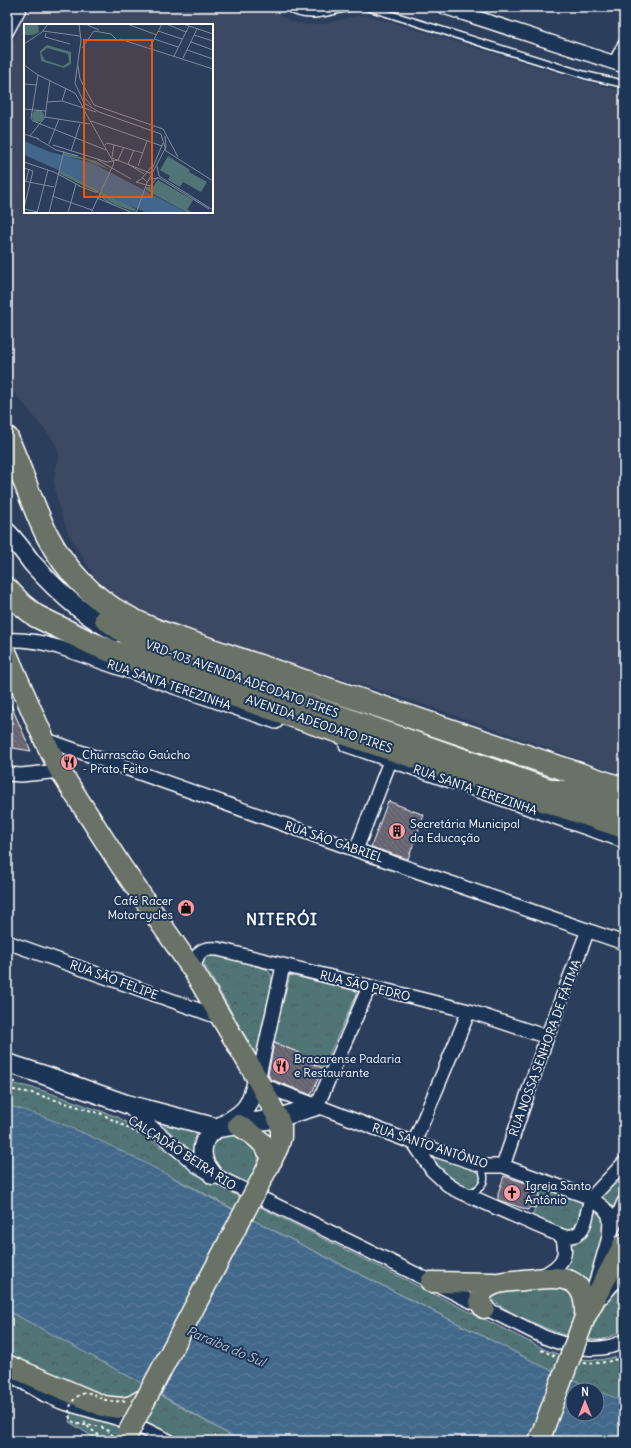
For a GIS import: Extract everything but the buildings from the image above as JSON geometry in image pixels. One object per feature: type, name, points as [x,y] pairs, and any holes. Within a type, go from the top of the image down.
[{"type":"highway","points":[[11,447],[48,537],[59,555],[71,580],[83,598],[100,614],[136,640]]},
{"type":"highway","points":[[59,555],[82,583],[96,596],[111,608],[137,622],[212,650],[624,788]]},
{"type":"highway","name":"AVENIDA ADEODATO PIRES","points":[[14,596],[36,616],[65,631],[159,670],[624,827]]},
{"type":"highway","points":[[555,791],[624,798]]},
{"type":"main road","name":"VRD-103 AVENIDA ADEODATO PIRES","points":[[7,532],[40,572],[74,605],[91,618],[111,629],[279,695],[555,791],[624,813]]},
{"type":"main road","points":[[7,654],[44,739],[60,771],[121,866],[193,970],[259,1082],[278,1118],[281,1127],[281,1137],[278,1148],[139,1399],[122,1438]]},
{"type":"main road","points":[[7,1063],[126,1104],[218,1128],[278,1118],[317,1106]]},
{"type":"main road","points":[[7,1072],[44,1075]]},
{"type":"main road","points":[[213,1175],[205,1164],[203,1149],[207,1138],[218,1128],[236,1117],[245,1109],[259,1082]]},
{"type":"main road","points":[[238,1125],[261,1141],[268,1151],[269,1164]]},
{"type":"main road","points":[[539,1441],[616,1241]]},
{"type":"main road","points":[[431,1282],[494,1283],[564,1278],[580,1288],[589,1309]]},
{"type":"main road","points":[[484,1308],[480,1302],[481,1293],[494,1283]]},
{"type":"main road","points":[[7,1365],[109,1408],[127,1407],[139,1399]]},
{"type":"street","points":[[7,31],[20,7]]},
{"type":"street","points":[[444,7],[620,65],[624,46]]},
{"type":"street","name":"RUA SANTA TEREZINHA","points":[[7,640],[39,642],[58,647],[624,841]]},
{"type":"street","name":"RUA SÃO GABRIEL","points":[[44,739],[624,943]]},
{"type":"street","points":[[356,850],[390,761]]},
{"type":"street","points":[[7,774],[21,775],[60,771]]},
{"type":"street","name":"RUA NOSSA SENHORA DE FÁTIMA","points":[[503,1166],[547,1038],[588,930]]},
{"type":"street","name":"RUA SÃO FELIPE","points":[[7,942],[221,1018]]},
{"type":"street","name":"RUA SÃO PEDRO","points":[[193,970],[198,954],[202,950],[208,948],[218,949],[469,1011],[547,1038]]},
{"type":"street","points":[[259,1082],[283,966]]},
{"type":"street","points":[[317,1106],[369,987]]},
{"type":"street","points":[[469,1011],[414,1143],[438,1177],[456,1190],[562,1236],[572,1236],[580,1231],[585,1222],[591,1198],[624,1163]]},
{"type":"street","name":"RUA SANTO ANTÔNIO","points":[[259,1082],[414,1143],[478,1164],[493,1167],[503,1166],[591,1198],[600,1204],[609,1214],[616,1241]]},
{"type":"street","points":[[126,1104],[197,1166],[213,1175],[544,1337],[570,1346],[599,1348],[609,1347],[624,1341]]},
{"type":"street","points":[[616,1241],[624,1202]]},
{"type":"street","points":[[537,1279],[552,1270],[563,1259],[566,1249],[562,1236]]},
{"type":"street","points":[[589,1309],[624,1275]]},
{"type":"street","points":[[7,1373],[52,1398],[76,1407],[130,1422],[169,1441]]},
{"type":"lane","points":[[287,7],[299,14],[314,15],[351,7]]},
{"type":"lane","points":[[367,7],[585,75],[624,84]]},
{"type":"lane","points":[[466,1194],[478,1190],[484,1182],[484,1173],[478,1164]]},
{"type":"path","name":"CALÇADÃO BEIRA RIO","points":[[7,1089],[32,1093],[102,1114],[137,1132],[143,1137]]},
{"type":"path","points":[[122,1438],[111,1434],[103,1428],[93,1425],[74,1424],[69,1416],[70,1406],[77,1397],[85,1393],[108,1400],[118,1401],[139,1399]]},
{"type":"path","points":[[83,1418],[89,1428],[106,1441]]},
{"type":"shaded area","points":[[30,7],[270,7],[278,14],[292,22],[307,25],[324,24],[365,15],[624,92],[624,775],[414,701],[177,628],[153,618],[131,606],[111,592],[94,576],[68,533],[59,507],[54,483],[55,470],[59,458],[57,447],[52,438],[7,384],[7,53]]},
{"type":"green space","points":[[213,954],[265,968],[271,974],[272,982],[256,1055],[204,964],[204,958],[206,955]]},
{"type":"green space","points":[[290,975],[357,991],[357,994],[323,1068],[298,1058],[300,1053],[273,1042]]},
{"type":"green space","points":[[7,1083],[41,1090],[118,1117],[202,1176],[243,1199],[237,1211],[81,1132],[7,1105]]},
{"type":"green space","points":[[160,1122],[203,1133],[197,1157]]},
{"type":"green space","points":[[236,1132],[256,1151],[258,1156],[257,1167],[249,1187],[218,1171],[210,1162],[214,1136]]},
{"type":"green space","points":[[421,1148],[478,1167],[482,1174],[481,1184],[471,1191],[449,1183]]},
{"type":"green space","points":[[624,1168],[624,1196],[614,1220],[597,1197]]},
{"type":"green space","points":[[544,1182],[587,1200],[574,1234],[531,1220]]},
{"type":"green space","points":[[256,1205],[546,1350],[561,1355],[554,1372],[249,1218]]},
{"type":"green space","points":[[594,1207],[603,1217],[605,1230],[588,1292],[558,1271],[568,1261],[571,1254],[568,1240]]},
{"type":"green space","points":[[555,1284],[566,1289],[574,1298],[575,1314],[567,1336],[515,1314],[497,1303],[492,1298],[492,1293]]},
{"type":"green space","points":[[624,1285],[624,1329],[607,1338],[598,1340],[588,1339],[602,1310]]},
{"type":"green space","points":[[7,1310],[145,1385],[129,1415],[47,1372],[7,1354]]},
{"type":"green space","points":[[615,1357],[624,1375],[624,1402],[605,1394],[605,1382],[577,1382],[572,1380],[580,1359],[599,1360]]},
{"type":"green space","points":[[158,1394],[240,1441],[179,1441],[144,1423]]},
{"type":"green space","points":[[71,1410],[124,1425],[116,1441],[100,1441],[69,1422]]},
{"type":"water","name":"Paraiba do Sul","points":[[7,1105],[39,1115],[101,1141],[221,1204],[554,1372],[578,1382],[565,1382],[565,1422],[605,1422],[605,1394],[624,1402],[624,1441],[240,1441],[145,1385],[7,1310]]},
{"type":"place","name":"Churrascão Gaúcho - Prato Feito","points":[[69,762]]},
{"type":"place","name":"Secretária Municipal da Educação","points":[[397,831]]},
{"type":"place","name":"Café Racer Motorcycles","points":[[186,908]]},
{"type":"place","name":"Bracarense Padaria e Restaurante","points":[[281,1066]]},
{"type":"place","name":"Igreja Santo Antônio","points":[[512,1193]]},
{"type":"district","name":"NITERÓI","points":[[282,919]]}]
